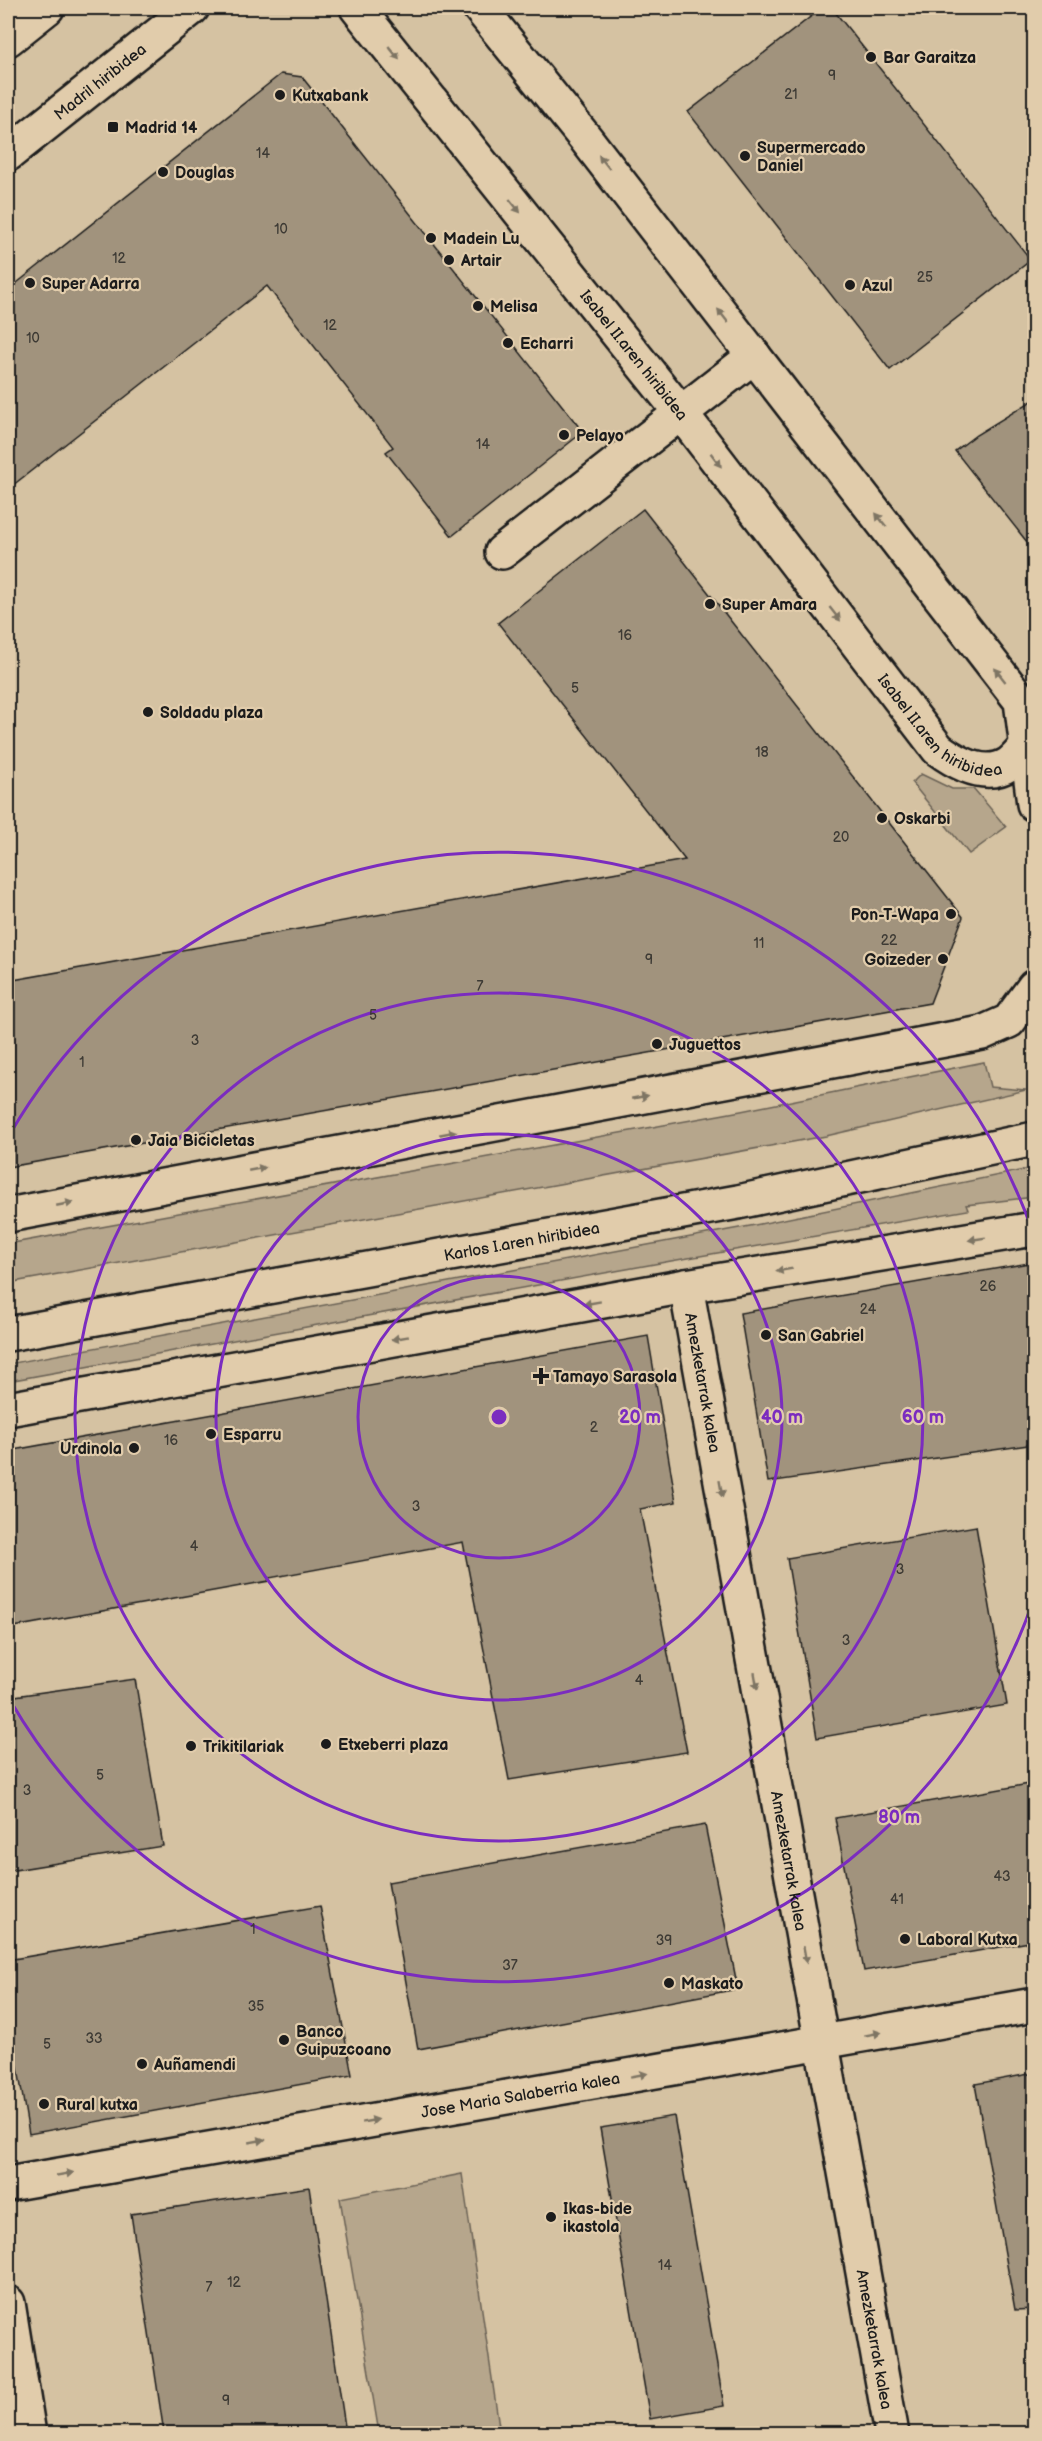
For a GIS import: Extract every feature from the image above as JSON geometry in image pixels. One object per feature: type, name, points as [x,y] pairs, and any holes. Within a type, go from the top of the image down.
[{"type":"street","points":[[8,39],[46,8]]},
{"type":"street","name":"Madril hiribidea","points":[[8,154],[192,8]]},
{"type":"street","name":"Isabel II.aren hiribidea","points":[[357,8],[681,413],[938,749],[957,763],[985,771],[1008,765],[1026,747],[1021,701],[594,148],[480,8]]},
{"type":"street","points":[[502,552],[754,356]]},
{"type":"street","points":[[1026,747],[1035,804]]},
{"type":"street","points":[[8,1215],[982,1033],[1009,1021],[1035,987]]},
{"type":"street","name":"Karlos I.aren hiribidea","points":[[8,1334],[726,1204],[1035,1138]]},
{"type":"street","points":[[8,1409],[686,1286],[1035,1229]]},
{"type":"street","name":"Amezketarrak kalea","points":[[686,1286],[892,2433]]},
{"type":"street","name":"Jose Maria Salaberria kalea","points":[[8,2184],[1035,2005]]},
{"type":"street","points":[[8,2303],[29,2433]]},
{"type":"shaded area","points":[[921,774],[952,789],[974,789],[1006,827],[969,854],[912,783]]},
{"type":"shaded area","points":[[984,1062],[990,1087],[1026,1090],[826,1136],[8,1283],[8,1244],[741,1111]]},
{"type":"shaded area","points":[[1034,1168],[1034,1197],[966,1205],[968,1210],[671,1261],[8,1381],[8,1364],[750,1226]]},
{"type":"shaded area","points":[[462,2174],[500,2433],[379,2433],[340,2198]]},
{"type":"building","points":[[822,8],[832,8],[1031,260],[890,370],[688,112]]},
{"type":"building","points":[[281,74],[302,77],[583,432],[452,536],[386,452],[393,447],[267,286],[8,489],[8,290]]},
{"type":"building","points":[[1035,399],[1035,552],[955,451],[976,435]]},
{"type":"building","points":[[643,509],[963,917],[930,1003],[8,1167],[8,981],[685,860],[498,623]]},
{"type":"building","points":[[1035,1262],[1035,1444],[768,1482],[740,1313]]},
{"type":"building","points":[[648,1336],[676,1502],[640,1509],[687,1752],[509,1780],[463,1542],[269,1578],[269,1581],[8,1628],[8,1451]]},
{"type":"building","points":[[976,1526],[1007,1705],[817,1738],[787,1558]]},
{"type":"building","points":[[135,1679],[163,1846],[8,1871],[8,1697]]},
{"type":"building","points":[[1035,1783],[1035,1941],[864,1971],[835,1818]]},
{"type":"building","points":[[705,1825],[738,1989],[418,2049],[388,1882]]},
{"type":"building","points":[[320,1906],[352,2075],[29,2134],[8,2009],[8,1960]]},
{"type":"building","points":[[1035,2073],[1035,2309],[1015,2310],[975,2084]]},
{"type":"building","points":[[674,2116],[724,2406],[650,2419],[600,2128]]},
{"type":"building","points":[[309,2187],[346,2433],[164,2433],[131,2214]]},
{"type":"place","name":"Bar Garaitza","points":[[871,57]]},
{"type":"place","name":"Kutxabank","points":[[280,95]]},
{"type":"place","name":"Madrid 14","points":[[113,127]]},
{"type":"place","name":"Supermercado Daniel","points":[[745,156]]},
{"type":"place","name":"Douglas","points":[[163,172]]},
{"type":"place","name":"Madein Lu","points":[[431,238]]},
{"type":"place","name":"Artair","points":[[449,260]]},
{"type":"place","name":"Super Adarra","points":[[30,283]]},
{"type":"place","name":"Azul","points":[[850,285]]},
{"type":"place","name":"Melisa","points":[[478,306]]},
{"type":"place","name":"Echarri","points":[[508,343]]},
{"type":"place","name":"Pelayo","points":[[564,435]]},
{"type":"place","name":"Super Amara","points":[[710,604]]},
{"type":"place","name":"Soldadu plaza","points":[[148,712]]},
{"type":"place","name":"Oskarbi","points":[[882,818]]},
{"type":"place","name":"Pon-T-Wapa","points":[[951,914]]},
{"type":"place","name":"Goizeder","points":[[943,959]]},
{"type":"place","name":"Juguettos","points":[[657,1044]]},
{"type":"place","name":"Jaia Bicicletas","points":[[136,1140]]},
{"type":"place","name":"San Gabriel","points":[[766,1335]]},
{"type":"place","name":"Tamayo Sarasola","points":[[541,1376]]},
{"type":"place","name":"Esparru","points":[[211,1434]]},
{"type":"place","name":"Urdinola","points":[[134,1448]]},
{"type":"place","name":"Etxeberri plaza","points":[[326,1744]]},
{"type":"place","name":"Trikitilariak","points":[[191,1746]]},
{"type":"place","name":"Laboral Kutxa","points":[[905,1939]]},
{"type":"place","name":"Maskato","points":[[669,1983]]},
{"type":"place","name":"Banco Guipuzcoano","points":[[284,2040]]},
{"type":"place","name":"Auñamendi","points":[[142,2064]]},
{"type":"place","name":"Rural kutxa","points":[[44,2104]]},
{"type":"place","name":"Ikas-bide ikastola","points":[[551,2217]]}]
